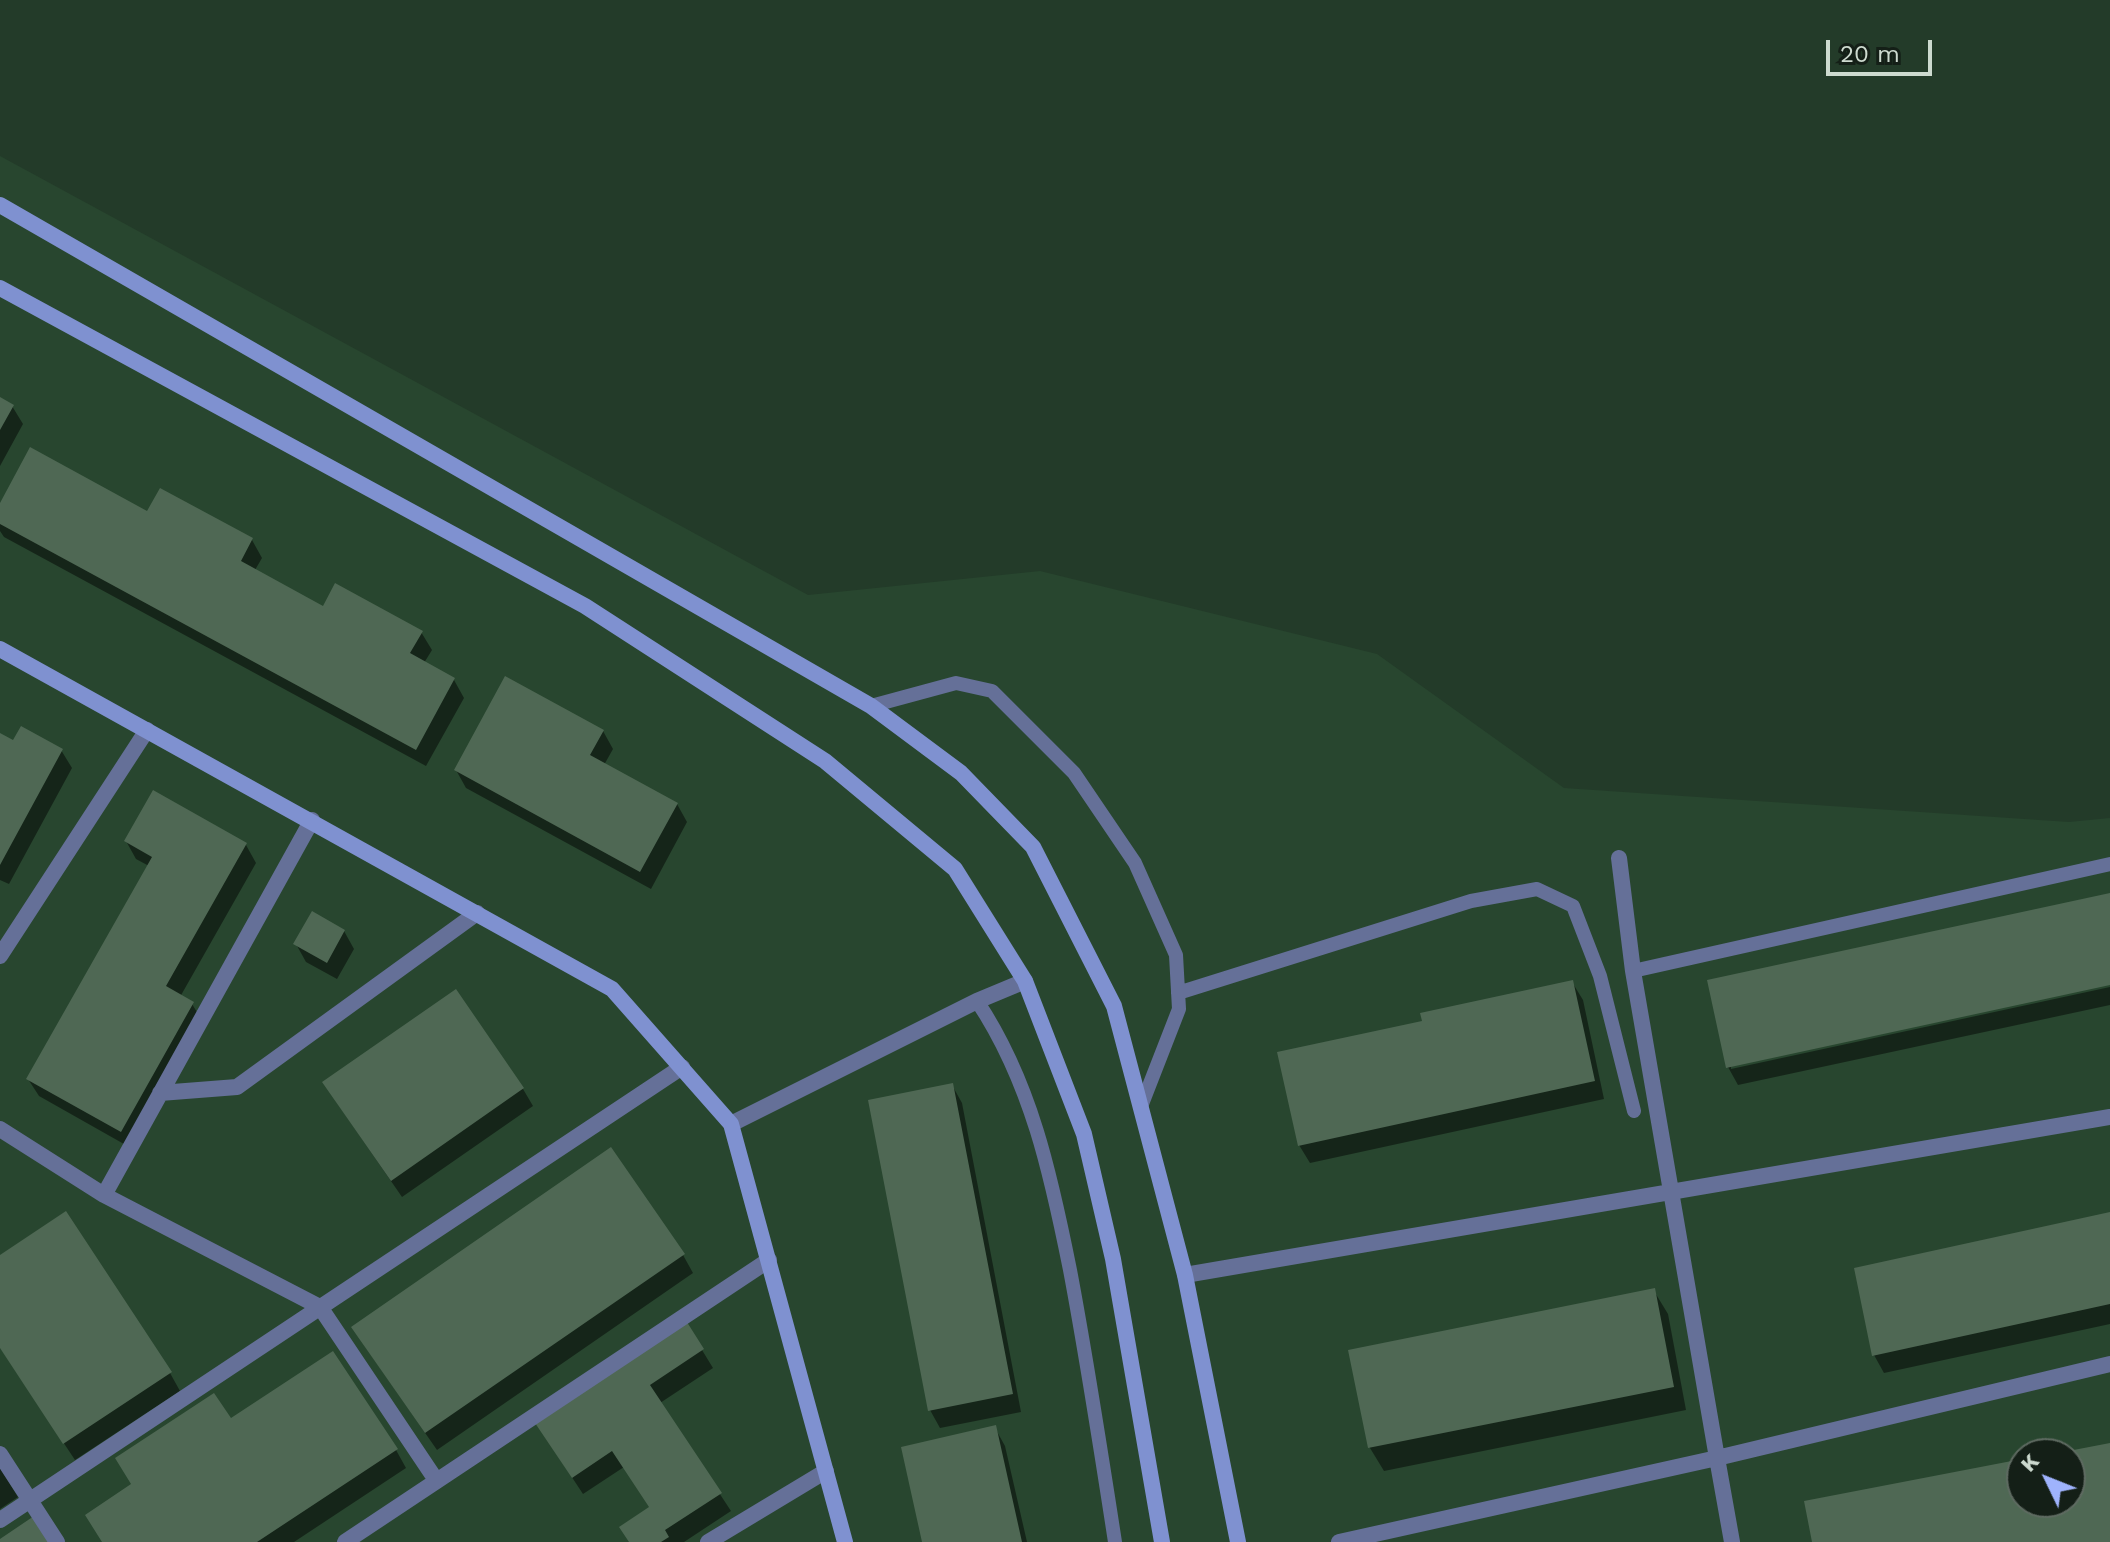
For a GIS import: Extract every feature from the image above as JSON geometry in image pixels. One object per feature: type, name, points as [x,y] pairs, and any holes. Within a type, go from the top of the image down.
[{"type":"street","points":[[0,205],[871,706],[961,773],[1033,847],[1114,1006],[1185,1275],[1238,1542]]},
{"type":"street","points":[[0,288],[585,606],[825,761],[955,869],[1025,981],[1084,1134],[1113,1259],[1162,1542]]},
{"type":"street","points":[[0,649],[612,989],[731,1124],[845,1542]]},
{"type":"street","points":[[0,956],[6,931],[147,730]]},
{"type":"street","points":[[104,1195],[312,820]]},
{"type":"street","points":[[1619,858],[1633,971],[1732,1542]]},
{"type":"street","points":[[160,1093],[237,1087],[477,913]]},
{"type":"street","points":[[731,1124],[977,1001],[1025,981]]},
{"type":"street","points":[[0,1520],[682,1067]]},
{"type":"street","points":[[1185,1275],[2110,1117]]},
{"type":"street","points":[[0,1129],[104,1195],[320,1307],[436,1480]]},
{"type":"street","points":[[345,1542],[769,1260]]},
{"type":"street","points":[[1339,1542],[1717,1458],[2110,1364]]},
{"type":"street","points":[[0,1454],[57,1542]]},
{"type":"street","points":[[708,1542],[826,1471]]},
{"type":"lane","points":[[871,706],[956,683],[992,691],[1074,773],[1135,863],[1176,955],[1179,1009],[1142,1104]]},
{"type":"lane","points":[[1633,971],[2110,864]]},
{"type":"lane","points":[[1178,993],[1471,901],[1537,889],[1573,906],[1600,976],[1634,1111]]},
{"type":"lane","points":[[977,1001],[1006,1044],[1050,1171],[1086,1352],[1115,1542]]},
{"type":"shaded area","points":[[0,156],[808,595],[1040,571],[1377,654],[1564,788],[2069,822],[2110,818],[2110,1542],[0,1542]]},
{"type":"building","points":[[0,397],[14,405],[0,430]]},
{"type":"building","points":[[30,447],[147,511],[160,488],[253,538],[241,561],[323,606],[335,583],[423,631],[410,653],[455,678],[416,750],[0,524],[0,503]]},
{"type":"building","points":[[505,676],[604,730],[590,755],[678,803],[640,872],[454,770]]},
{"type":"building","points":[[21,726],[63,749],[0,865],[0,733],[13,740]]},
{"type":"building","points":[[153,790],[247,843],[166,986],[194,1002],[121,1132],[26,1079],[152,857],[124,841]]},
{"type":"building","points":[[2110,893],[2110,985],[1726,1068],[1707,980]]},
{"type":"building","points":[[312,911],[345,930],[327,963],[293,944]]},
{"type":"building","points":[[1573,980],[1595,1081],[1298,1146],[1277,1052],[1422,1021],[1420,1013]]},
{"type":"building","points":[[456,989],[524,1088],[391,1181],[322,1082]]},
{"type":"building","points":[[953,1083],[1013,1394],[928,1411],[868,1100]]},
{"type":"building","points":[[611,1147],[685,1254],[425,1433],[351,1327]]},
{"type":"building","points":[[66,1211],[172,1372],[63,1444],[0,1348],[0,1255]]},
{"type":"building","points":[[2110,1212],[2110,1304],[1872,1356],[1854,1268]]},
{"type":"building","points":[[1655,1288],[1674,1387],[1368,1448],[1348,1350]]},
{"type":"building","points":[[685,1319],[704,1349],[650,1385],[722,1493],[665,1530],[669,1537],[661,1542],[629,1542],[619,1527],[649,1507],[612,1451],[572,1478],[533,1420]]},
{"type":"building","points":[[333,1351],[398,1449],[257,1542],[102,1542],[85,1515],[131,1484],[115,1458],[214,1393],[231,1418]]},
{"type":"building","points":[[996,1425],[1022,1542],[922,1542],[901,1447]]},
{"type":"building","points":[[2110,1443],[2110,1542],[1812,1542],[1804,1501],[2006,1462],[2006,1518],[2086,1518],[2086,1448]]},
{"type":"building","points":[[34,1516],[51,1542],[0,1542],[0,1539]]}]
